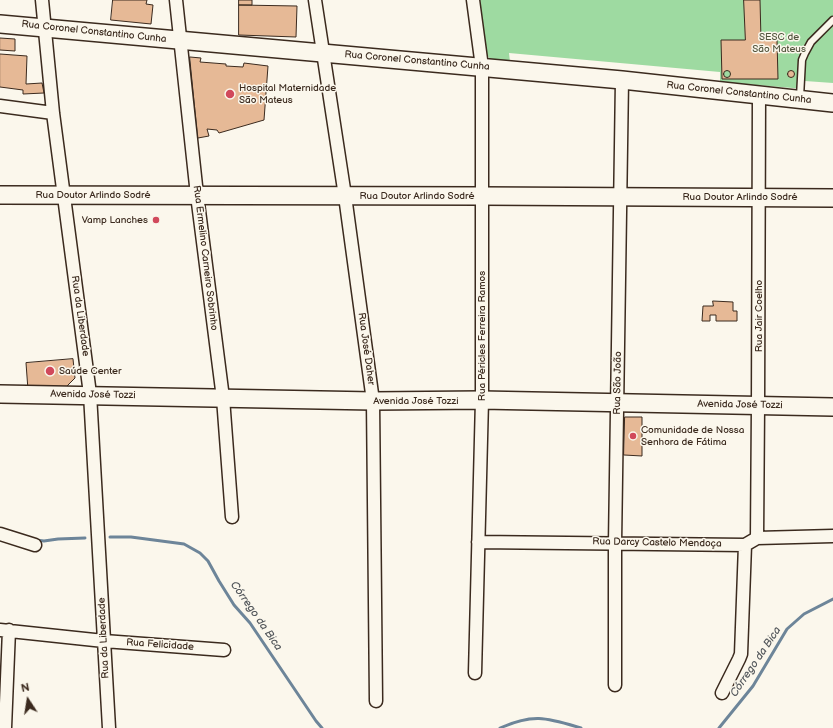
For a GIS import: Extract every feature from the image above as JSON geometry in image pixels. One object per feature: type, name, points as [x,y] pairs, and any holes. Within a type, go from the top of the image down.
[{"type":"street","name":"Rua da Liberdade","points":[[42,0],[63,196],[90,394],[109,728]]},
{"type":"street","name":"Rua Ermelino Carneiro Sobrinho","points":[[176,0],[197,195],[223,398],[232,517]]},
{"type":"street","name":"Rua José Daher","points":[[315,0],[345,196],[373,401],[376,701]]},
{"type":"street","name":"Rua Péricles Ferreira Ramos","points":[[473,0],[482,68],[482,400],[475,673]]},
{"type":"street","name":"Rua Coronel Constantino Cunha","points":[[0,24],[622,80],[833,103]]},
{"type":"street","name":"Rua São João","points":[[615,685],[615,543],[622,80]]},
{"type":"street","name":"Rua Jair Coelho","points":[[757,538],[759,95]]},
{"type":"street","points":[[0,106],[53,113]]},
{"type":"street","name":"Rua Doutor Arlindo Sodré","points":[[0,195],[621,196],[833,198]]},
{"type":"street","name":"Avenida José Tozzi","points":[[0,394],[90,394],[373,401],[482,400],[758,406],[833,406]]},
{"type":"street","points":[[0,534],[35,545]]},
{"type":"street","points":[[722,693],[741,654],[745,545],[757,538],[833,536]]},
{"type":"street","name":"Rua Darcy Castelo Mendoça","points":[[478,542],[745,545]]},
{"type":"street","points":[[3,727],[4,630]]},
{"type":"street","name":"Rua Felicidade","points":[[4,630],[104,641],[224,650]]},
{"type":"lane","points":[[800,99],[802,60],[804,53],[811,42],[833,20]]},
{"type":"green space","name":"SESC de São Mateus","points":[[480,0],[833,0],[833,83],[805,81],[805,89],[720,82],[720,72],[509,53],[510,62],[491,60],[487,55]]},
{"type":"building","points":[[113,0],[147,0],[146,4],[153,5],[151,24],[111,20]]},
{"type":"building","points":[[239,0],[252,0],[252,5],[239,5]]},
{"type":"building","points":[[744,0],[760,0],[761,40],[777,40],[778,79],[722,79],[721,40],[745,40]]},
{"type":"building","points":[[239,5],[297,6],[296,37],[239,35]]},
{"type":"building","points":[[0,38],[15,39],[15,51],[0,50]]},
{"type":"building","points":[[0,54],[27,56],[26,84],[42,83],[44,93],[23,94],[23,90],[0,87]]},
{"type":"building","name":"Hospital Maternidade São Mateus","points":[[190,57],[201,58],[200,62],[226,64],[226,66],[243,67],[244,63],[268,66],[264,120],[219,133],[217,130],[207,129],[209,136],[198,138]]},
{"type":"building","points":[[727,71],[730,74],[727,77],[724,74]]},
{"type":"building","points":[[791,71],[794,74],[791,77],[788,74]]},
{"type":"building","points":[[713,301],[733,302],[733,311],[737,311],[737,321],[716,321],[716,315],[710,315],[710,321],[702,321],[703,306],[713,306]]},
{"type":"building","name":"Saúde Center","points":[[73,359],[75,378],[66,387],[28,390],[26,363]]},
{"type":"building","name":"Comunidade de Nossa Senhora de Fátima","points":[[625,417],[642,417],[642,456],[624,455]]},
{"type":"waterway","name":"Córrego da Bica","points":[[110,537],[131,537],[184,544],[200,553],[208,561],[234,605],[250,623],[322,728]]},
{"type":"waterway","name":"Córrego da Bica","points":[[36,540],[44,541],[85,538]]},
{"type":"waterway","name":"Córrego da Bica","points":[[719,728],[753,686],[787,629],[804,614],[833,599]]},
{"type":"waterway","name":"Córrego da Bica","points":[[500,728],[522,720],[532,719],[549,720],[581,728]]},
{"type":"place","name":"Hospital Maternidade São Mateus","points":[[230,94]]},
{"type":"place","name":"Vamp Lanches","points":[[156,220]]},
{"type":"place","name":"Saúde Center","points":[[50,371]]},
{"type":"place","name":"Comunidade de Nossa Senhora de Fátima","points":[[633,436]]}]
